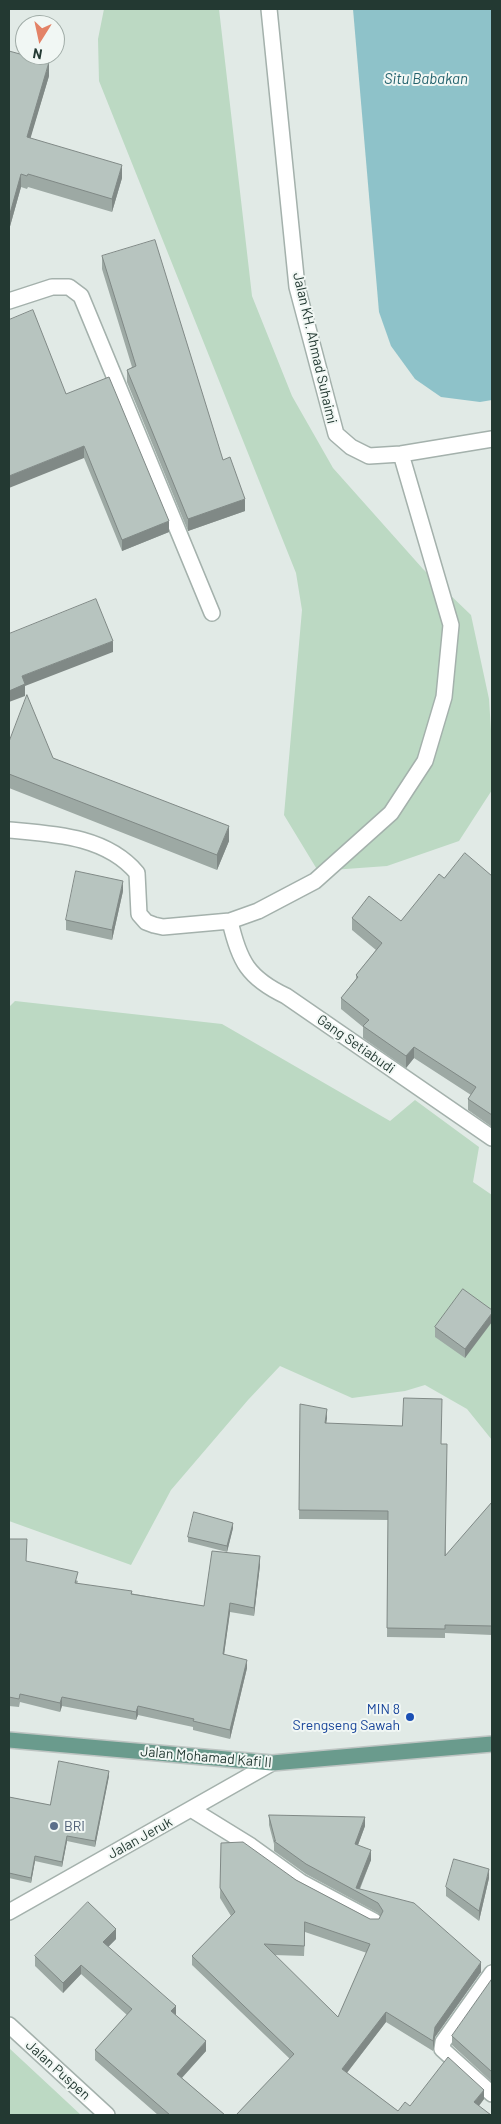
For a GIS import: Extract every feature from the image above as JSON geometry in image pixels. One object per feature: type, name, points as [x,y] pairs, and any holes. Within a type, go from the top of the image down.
[{"type":"main road","name":"Jalan Mohamad Kafi II","points":[[9,1740],[272,1763],[492,1744]]},
{"type":"street","name":"Jalan KH. Ahmad Suhaimi","points":[[269,9],[297,287],[334,431],[346,443],[367,456],[401,454],[492,440]]},
{"type":"street","points":[[9,301],[52,287],[69,287],[81,296],[212,613]]},
{"type":"street","points":[[9,830],[62,835],[92,843],[118,856],[138,873],[139,914],[146,922],[163,927],[230,921],[258,911],[315,881],[391,813],[425,761],[444,697],[451,625],[401,454]]},
{"type":"street","name":"Gang Setiabudi","points":[[230,921],[240,957],[257,979],[286,996],[492,1138]]},
{"type":"street","name":"Jalan Jeruk","points":[[9,1912],[272,1763]]},
{"type":"street","points":[[191,1809],[251,1846],[301,1882],[374,1921]]},
{"type":"street","points":[[492,1973],[443,2042],[442,2049],[492,2094]]},
{"type":"street","name":"Jalan Puspen","points":[[9,2025],[108,2115]]},
{"type":"green space","points":[[104,9],[219,9],[252,296],[292,396],[333,468],[423,569],[471,615],[489,699],[492,790],[459,841],[387,866],[318,871],[284,815],[302,610],[296,573],[99,81],[98,39]]},
{"type":"green space","points":[[15,1001],[222,1024],[390,1121],[415,1100],[479,1147],[473,1182],[492,1195],[492,1440],[467,1409],[425,1385],[405,1391],[352,1398],[280,1366],[248,1400],[171,1490],[131,1565],[9,1521],[9,1007]]},
{"type":"green space","points":[[9,2048],[81,2115],[9,2115]]},
{"type":"water","name":"Situ Babakan","points":[[353,9],[492,9],[492,400],[480,402],[441,397],[415,379],[391,346],[379,312]]},
{"type":"building","points":[[9,51],[15,53],[15,65],[48,65],[27,137],[122,165],[112,199],[28,174],[27,176],[21,174],[9,217]]},
{"type":"building","points":[[155,240],[223,460],[230,457],[245,499],[188,519],[127,370],[136,366],[102,256]]},
{"type":"building","points":[[33,310],[66,394],[109,377],[169,521],[122,540],[84,446],[9,476],[9,320]]},
{"type":"building","points":[[96,599],[113,641],[22,676],[25,684],[9,691],[9,634]]},
{"type":"building","points":[[27,695],[53,758],[229,826],[217,855],[9,774],[9,742]]},
{"type":"building","points":[[465,853],[492,876],[492,1115],[468,1099],[476,1087],[414,1047],[406,1056],[363,1026],[369,1020],[341,998],[358,977],[356,975],[382,943],[352,918],[369,896],[401,921],[439,874],[444,878]]},
{"type":"building","points":[[76,871],[123,881],[112,930],[66,920]]},
{"type":"building","points":[[463,1289],[492,1310],[492,1313],[465,1349],[435,1327]]},
{"type":"building","points":[[404,1398],[442,1399],[441,1444],[447,1444],[445,1556],[492,1502],[492,1626],[445,1625],[445,1629],[387,1628],[388,1511],[299,1510],[300,1404],[327,1409],[325,1423],[402,1426]]},
{"type":"building","points":[[194,1512],[233,1523],[227,1546],[188,1537]]},
{"type":"building","points":[[9,1539],[27,1539],[26,1561],[78,1572],[75,1583],[132,1591],[131,1594],[204,1606],[212,1551],[260,1556],[254,1608],[230,1603],[223,1654],[247,1660],[230,1730],[193,1721],[194,1719],[138,1706],[136,1712],[62,1697],[60,1703],[20,1694],[19,1699],[9,1697]]},
{"type":"building","name":"BRI","points":[[59,1761],[109,1771],[95,1841],[67,1836],[62,1862],[35,1856],[31,1878],[9,1873],[9,1797],[50,1805]]},
{"type":"building","points":[[269,1815],[365,1817],[355,1844],[371,1850],[356,1888],[414,1903],[481,1962],[435,2027],[433,2041],[386,2012],[342,2069],[398,2111],[405,2102],[410,2106],[448,2057],[484,2090],[474,2102],[491,2115],[236,2115],[294,2054],[192,1956],[235,1912],[220,1888],[221,1843],[243,1842],[296,1880],[370,1919],[379,1919],[383,1911],[378,1903],[306,1864],[275,1841]],"holes":[[[305,1922],[370,1944],[338,2017],[264,1944],[304,1946]]]},
{"type":"building","points":[[454,1859],[489,1869],[479,1911],[446,1887]]},
{"type":"building","points":[[88,1902],[116,1929],[103,1942],[176,2006],[171,2011],[206,2041],[177,2074],[225,2115],[170,2115],[95,2050],[132,2009],[81,1965],[63,1983],[35,1956]]},
{"type":"building","points":[[492,1979],[492,2072],[452,2036]]},
{"type":"place","name":"MIN 8 Srengseng Sawah","points":[[410,1717]]},
{"type":"place","name":"BRI","points":[[54,1826]]}]
